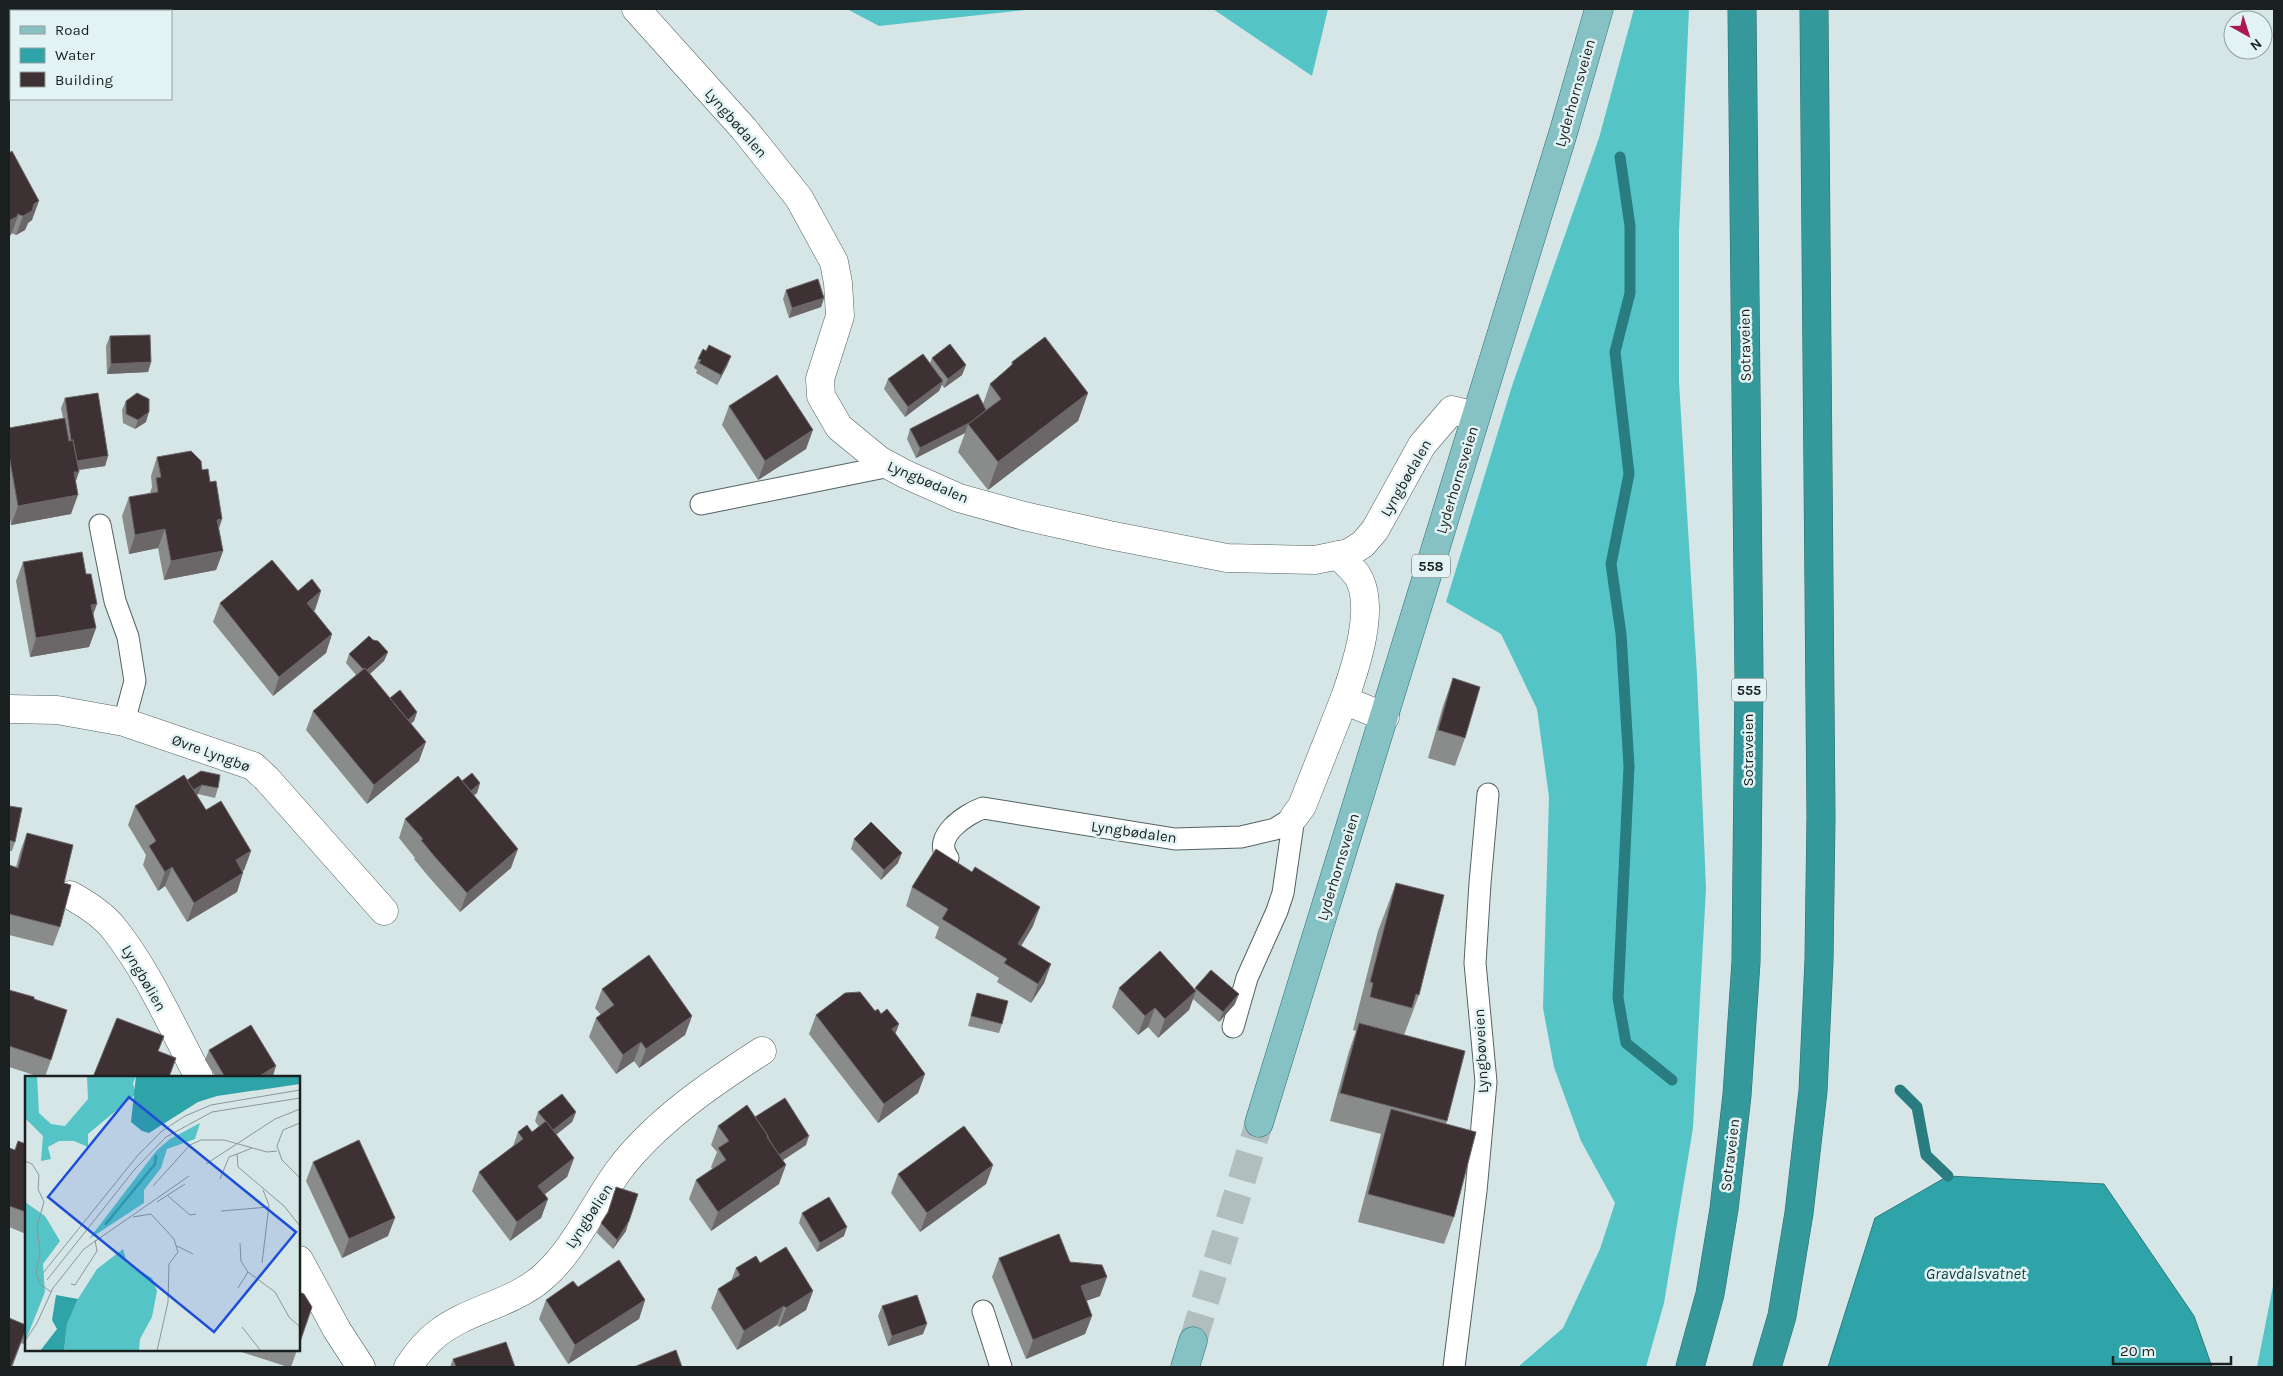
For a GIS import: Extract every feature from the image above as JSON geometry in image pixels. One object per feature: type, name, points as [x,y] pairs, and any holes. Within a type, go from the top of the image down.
[{"type":"highway","name":"Sotraveien","points":[[1690,1367],[1710,1294],[1724,1209],[1737,1095],[1746,962],[1748,668],[1742,9]]},
{"type":"highway","points":[[1768,1367],[1782,1316],[1798,1213],[1813,1091],[1819,960],[1821,817],[1814,9]]},
{"type":"main road","name":"Lyderhornsveien","points":[[1259,1123],[1385,717],[1599,9]]},
{"type":"main road","points":[[1185,1367],[1193,1341]]},
{"type":"street","name":"Lyngbødalen","points":[[636,9],[744,129],[799,198],[834,262],[838,283],[840,316],[820,379],[821,396],[839,427],[879,460],[890,466],[959,498],[1109,536],[1227,558],[1315,560],[1348,553],[1363,544],[1376,530],[1422,444],[1452,410],[1476,416]]},
{"type":"street","name":"Lyngbødalen","points":[[1294,816],[1302,806],[1344,700],[1357,659],[1364,622],[1364,595],[1358,576],[1339,555]]},
{"type":"street","points":[[1344,700],[1385,717]]},
{"type":"street","name":"Øvre Lyngbø","points":[[9,709],[56,710],[124,722],[253,766],[268,779],[384,911]]},
{"type":"street","name":"Lyngbølien","points":[[70,895],[89,906],[114,928],[138,965],[198,1076]]},
{"type":"street","name":"Lyngbølien","points":[[408,1367],[418,1353],[438,1333],[460,1320],[520,1293],[542,1278],[560,1260],[619,1170],[646,1138],[716,1080],[762,1051]]},
{"type":"street","points":[[300,1262],[337,1330],[361,1367]]},
{"type":"lane","points":[[700,504],[890,466]]},
{"type":"lane","points":[[100,525],[115,601],[128,637],[135,681],[124,722]]},
{"type":"lane","name":"Lyngbøveien","points":[[1454,1367],[1476,1192],[1486,1082],[1475,963],[1488,794]]},
{"type":"lane","name":"Lyngbødalen","points":[[948,858],[944,852],[943,842],[959,821],[971,812],[983,808],[1175,840],[1241,837],[1275,828],[1294,816]]},
{"type":"lane","name":"Lyngbødalen","points":[[1233,1027],[1247,978],[1277,912],[1283,893],[1294,816]]},
{"type":"lane","points":[[983,1310],[1001,1367]]},
{"type":"shaded area","points":[[847,9],[1035,9],[879,26]]},
{"type":"shaded area","points":[[1213,9],[1328,9],[1312,76]]},
{"type":"shaded area","points":[[1634,9],[1689,9],[1679,231],[1679,382],[1697,675],[1706,888],[1693,1128],[1664,1303],[1646,1367],[1518,1367],[1563,1328],[1600,1249],[1615,1203],[1581,1141],[1554,1067],[1543,1008],[1549,797],[1537,709],[1501,634],[1446,602],[1512,386],[1599,138]]},
{"type":"shaded area","points":[[2274,1281],[2274,1367],[2257,1367]]},
{"type":"water","name":"Gravdalsvatnet","points":[[1948,1176],[2104,1184],[2194,1316],[2212,1367],[1828,1367],[1875,1218]]},
{"type":"building","points":[[12,151],[39,201],[34,204],[32,211],[23,216],[17,214],[18,216],[9,221],[9,153]]},
{"type":"building","points":[[818,279],[824,298],[792,308],[786,290]]},
{"type":"building","points":[[150,335],[151,362],[111,364],[110,336]]},
{"type":"building","points":[[1045,337],[1088,393],[998,462],[968,424],[1001,399],[990,384],[1013,364],[1012,362]]},
{"type":"building","points":[[950,344],[966,365],[948,379],[932,358]]},
{"type":"building","points":[[709,345],[731,356],[721,375],[699,363],[701,360],[698,359],[703,349],[706,351]]},
{"type":"building","points":[[923,354],[943,381],[908,407],[888,379]]},
{"type":"building","points":[[777,375],[813,430],[765,461],[729,406]]},
{"type":"building","points":[[98,393],[108,456],[77,461],[73,440],[71,440],[65,398]]},
{"type":"building","points":[[137,393],[149,399],[149,412],[138,420],[126,414],[126,401]]},
{"type":"building","points":[[978,394],[986,410],[971,422],[920,448],[910,429]]},
{"type":"building","points":[[65,418],[69,441],[73,440],[79,472],[74,472],[78,495],[18,506],[9,455],[9,428]]},
{"type":"building","points":[[191,451],[201,461],[202,470],[208,469],[210,482],[216,481],[222,519],[217,520],[223,551],[171,561],[165,529],[135,535],[129,497],[158,492],[156,478],[161,477],[157,457]]},
{"type":"building","points":[[82,552],[86,574],[91,574],[97,604],[91,605],[96,628],[36,638],[23,562]]},
{"type":"building","points":[[272,560],[298,591],[312,579],[321,591],[307,603],[332,634],[279,677],[220,603]]},
{"type":"building","points":[[369,636],[373,640],[378,641],[388,652],[367,670],[363,669],[349,654]]},
{"type":"building","points":[[365,668],[426,742],[374,785],[313,711]]},
{"type":"building","points":[[1453,678],[1480,687],[1465,738],[1438,730]]},
{"type":"building","points":[[400,690],[417,712],[408,720],[390,698]]},
{"type":"building","points":[[201,771],[220,775],[218,788],[202,785],[193,790],[187,780]]},
{"type":"building","points":[[472,773],[480,783],[471,791],[462,781]]},
{"type":"building","points":[[184,775],[206,810],[221,801],[251,851],[236,860],[243,873],[194,903],[172,867],[165,872],[149,846],[156,841],[135,806]]},
{"type":"building","points":[[458,776],[518,849],[467,893],[405,819]]},
{"type":"building","points":[[9,806],[22,808],[15,842],[9,840]]},
{"type":"building","points":[[871,822],[902,853],[884,870],[854,839]]},
{"type":"building","points":[[27,833],[73,845],[64,883],[71,885],[60,927],[9,914],[9,865],[18,868]]},
{"type":"building","points":[[936,849],[972,872],[975,867],[1040,907],[1018,944],[1051,964],[1038,984],[1004,963],[1007,959],[942,919],[948,909],[912,887]]},
{"type":"building","points":[[1396,883],[1444,895],[1419,995],[1416,994],[1412,1008],[1370,997],[1373,983],[1370,982]]},
{"type":"building","points":[[1160,951],[1196,991],[1165,1019],[1155,1008],[1145,1016],[1119,988]]},
{"type":"building","points":[[649,955],[692,1016],[646,1049],[641,1042],[623,1055],[596,1018],[614,1005],[602,989]]},
{"type":"building","points":[[1211,970],[1239,994],[1223,1012],[1195,988]]},
{"type":"building","points":[[9,990],[34,997],[34,999],[67,1010],[51,1060],[9,1046]]},
{"type":"building","points":[[860,992],[875,1011],[878,1009],[881,1014],[887,1009],[899,1024],[892,1029],[925,1074],[884,1104],[816,1015],[845,993]]},
{"type":"building","points":[[977,993],[1008,1001],[1002,1024],[971,1016]]},
{"type":"building","points":[[117,1018],[164,1036],[158,1051],[176,1058],[169,1076],[93,1076]]},
{"type":"building","points":[[1359,1023],[1465,1051],[1447,1121],[1340,1093]]},
{"type":"building","points":[[251,1025],[276,1066],[260,1076],[224,1076],[209,1050]]},
{"type":"building","points":[[562,1094],[576,1112],[553,1130],[538,1112]]},
{"type":"building","points":[[785,1098],[809,1136],[779,1155],[755,1117]]},
{"type":"building","points":[[747,1105],[786,1165],[718,1212],[696,1180],[726,1160],[718,1148],[729,1141],[718,1126]]},
{"type":"building","points":[[1391,1109],[1476,1132],[1454,1217],[1368,1194]]},
{"type":"building","points":[[546,1121],[574,1158],[538,1186],[548,1199],[517,1222],[479,1172],[523,1139],[518,1132],[527,1125],[532,1132]]},
{"type":"building","points":[[964,1126],[993,1165],[927,1213],[898,1174]]},
{"type":"building","points":[[359,1140],[395,1218],[349,1239],[313,1162]]},
{"type":"building","points":[[18,1141],[25,1144],[25,1212],[9,1206],[9,1148],[15,1150]]},
{"type":"building","points":[[616,1187],[638,1194],[629,1221],[617,1240],[601,1223],[608,1212]]},
{"type":"building","points":[[829,1197],[847,1227],[820,1243],[802,1213]]},
{"type":"building","points":[[1059,1234],[1070,1262],[1102,1265],[1107,1277],[1081,1286],[1092,1316],[1033,1340],[999,1258]]},
{"type":"building","points":[[786,1247],[813,1291],[786,1308],[784,1306],[744,1331],[718,1289],[740,1275],[736,1268],[756,1256],[760,1263]]},
{"type":"building","points":[[619,1260],[645,1300],[575,1345],[546,1300],[573,1281],[578,1287]]},
{"type":"building","points":[[300,1292],[304,1294],[312,1307],[300,1342]]},
{"type":"building","points":[[917,1295],[927,1324],[892,1336],[882,1306]]},
{"type":"building","points":[[9,1318],[25,1325],[25,1332],[11,1367],[9,1367]]},
{"type":"building","points":[[506,1342],[515,1367],[456,1367],[453,1359]]},
{"type":"building","points":[[676,1350],[682,1367],[634,1367]]},
{"type":"waterway","points":[[1620,157],[1630,226],[1630,293],[1615,352],[1629,474],[1611,564],[1621,634],[1629,766],[1618,998],[1626,1043],[1672,1080]]},
{"type":"waterway","points":[[1900,1090],[1917,1107],[1926,1155],[1948,1176]]},
{"type":"tunnel","points":[[1193,1341],[1259,1123]]}]
